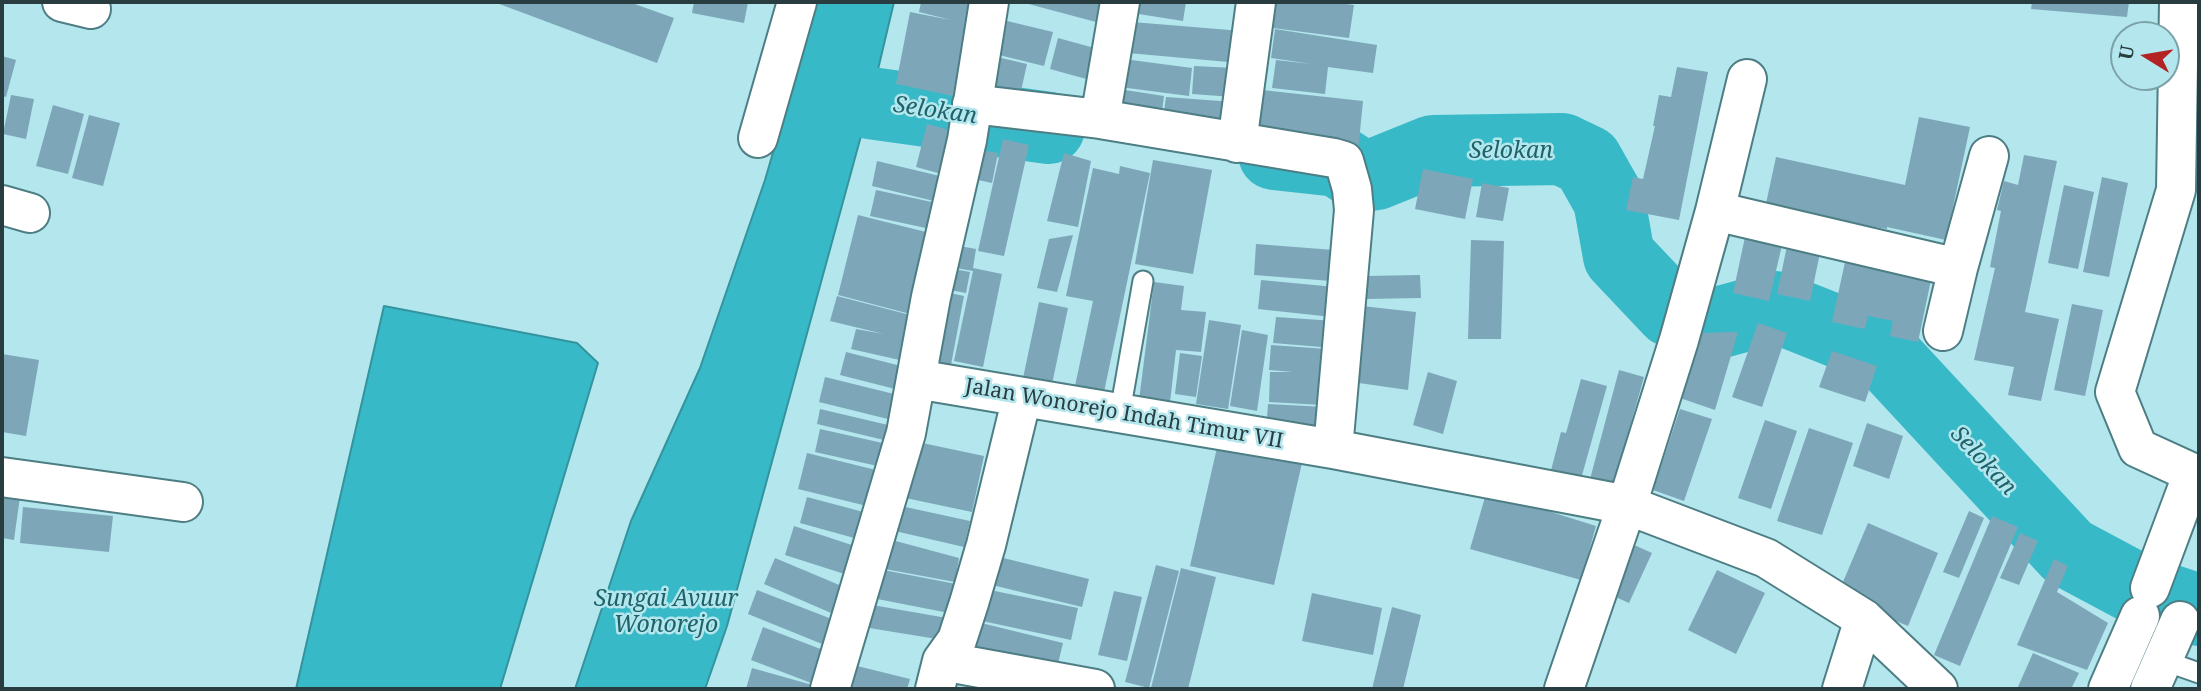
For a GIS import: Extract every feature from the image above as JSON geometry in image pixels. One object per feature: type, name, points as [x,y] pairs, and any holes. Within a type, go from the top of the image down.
[{"type":"street","points":[[758,138],[797,2]]},
{"type":"street","points":[[830,689],[906,433],[970,119],[989,2]]},
{"type":"street","points":[[1100,120],[1120,2]]},
{"type":"street","points":[[1237,143],[1256,2]]},
{"type":"street","points":[[2108,689],[2196,475],[2138,448],[2115,393],[2176,190],[2179,2]]},
{"type":"street","points":[[1564,689],[1627,505],[1679,340],[1715,211],[1747,79]]},
{"type":"street","points":[[970,119],[1100,120],[1334,158],[1347,170],[1354,210],[1333,449]]},
{"type":"street","points":[[1943,331],[1989,156]]},
{"type":"street","points":[[1715,211],[1958,268]]},
{"type":"street","name":"Jalan Wonorejo Indah Timur VII","points":[[916,379],[1333,449],[1627,505],[1766,558],[1864,619],[1938,689]]},
{"type":"street","points":[[1022,397],[970,603],[957,640],[938,675],[1095,689]]},
{"type":"street","points":[[2,477],[183,502]]},
{"type":"street","points":[[1842,689],[1864,619]]},
{"type":"street","points":[[2156,675],[2180,621]]},
{"type":"lane","points":[[1120,412],[1143,281]]},
{"type":"lane","points":[[2156,675],[2199,673]]},
{"type":"water","name":"Sungai Avuur Wonorejo","points":[[814,2],[894,2],[870,103],[727,626],[705,689],[575,689],[631,521],[700,368],[765,180],[812,19]]},
{"type":"water","points":[[384,306],[577,343],[598,363],[500,689],[296,689]]},
{"type":"building","points":[[494,2],[629,2],[674,18],[657,63]]},
{"type":"building","points":[[694,2],[748,2],[744,23],[692,13]]},
{"type":"building","points":[[921,2],[980,2],[963,98],[896,84],[910,12],[951,20],[919,12]]},
{"type":"building","points":[[1021,2],[1117,2],[1111,26]]},
{"type":"building","points":[[1128,2],[1186,2],[1183,21],[1126,12]]},
{"type":"building","points":[[1276,2],[1331,2],[1354,5],[1349,38],[1273,28]]},
{"type":"building","points":[[2032,2],[2129,2],[2127,17],[2031,9]]},
{"type":"building","points":[[1007,21],[1053,32],[1044,66],[999,55]]},
{"type":"building","points":[[1120,21],[1242,31],[1239,63],[1117,52]]},
{"type":"building","points":[[1275,29],[1377,45],[1373,73],[1328,67],[1325,94],[1272,88],[1276,60],[1312,64],[1271,58]]},
{"type":"building","points":[[1058,38],[1109,52],[1101,83],[1050,69]]},
{"type":"building","points":[[2,56],[16,60],[6,97],[2,96]]},
{"type":"building","points":[[993,56],[1027,64],[1021,91],[987,83]]},
{"type":"building","points":[[1116,58],[1192,68],[1189,96],[1112,86]]},
{"type":"building","points":[[1194,66],[1235,68],[1233,97],[1192,94]]},
{"type":"building","points":[[1677,67],[1708,72],[1679,220],[1626,210],[1633,177],[1643,179],[1659,95],[1671,97]]},
{"type":"building","points":[[1112,88],[1164,96],[1160,126],[1108,117]]},
{"type":"building","points":[[1262,90],[1363,101],[1358,151],[1257,139]]},
{"type":"building","points":[[11,95],[34,99],[26,139],[3,134]]},
{"type":"building","points":[[1166,97],[1234,102],[1231,131],[1162,126]]},
{"type":"building","points":[[53,105],[84,114],[68,174],[36,166]]},
{"type":"building","points":[[89,115],[120,123],[103,186],[72,178]]},
{"type":"building","points":[[1919,117],[1970,127],[1946,240],[1887,227],[1861,225],[1799,210],[1797,220],[1764,213],[1776,157],[1905,185]]},
{"type":"building","points":[[927,124],[961,133],[949,176],[916,167]]},
{"type":"building","points":[[1003,139],[1029,145],[1004,256],[978,251]]},
{"type":"building","points":[[969,148],[998,153],[992,183],[964,177]]},
{"type":"building","points":[[1064,153],[1091,161],[1078,227],[1047,221]]},
{"type":"building","points":[[2024,155],[2057,161],[2025,312],[2059,319],[2041,401],[2008,395],[2014,367],[1974,360],[1995,268],[1990,267],[2001,211],[1997,210],[2004,181],[2018,185]]},
{"type":"building","points":[[1153,160],[1212,170],[1193,274],[1135,264]]},
{"type":"building","points":[[877,161],[948,178],[942,203],[872,186]]},
{"type":"building","points":[[1120,166],[1150,173],[1104,392],[1075,386],[1093,301],[1066,296],[1093,168],[1119,174]]},
{"type":"building","points":[[1423,169],[1473,179],[1465,219],[1415,209]]},
{"type":"building","points":[[2102,177],[2128,183],[2109,277],[2083,272]]},
{"type":"building","points":[[1482,183],[1509,188],[1503,221],[1476,217]]},
{"type":"building","points":[[2064,185],[2094,192],[2078,269],[2048,263]]},
{"type":"building","points":[[876,190],[941,204],[935,230],[870,216]]},
{"type":"building","points":[[858,215],[934,234],[914,315],[838,295]]},
{"type":"building","points":[[1073,235],[1057,292],[1037,288],[1049,239]]},
{"type":"building","points":[[1745,237],[1782,245],[1769,301],[1733,293]]},
{"type":"building","points":[[1471,240],[1504,241],[1501,339],[1468,339]]},
{"type":"building","points":[[949,244],[976,249],[973,268],[1002,274],[983,367],[954,361],[973,271],[945,266]]},
{"type":"building","points":[[1256,244],[1334,250],[1331,281],[1254,275]]},
{"type":"building","points":[[1787,246],[1820,253],[1810,301],[1777,294]]},
{"type":"building","points":[[1845,262],[1931,280],[1918,342],[1890,336],[1893,321],[1868,316],[1865,329],[1832,322]]},
{"type":"building","points":[[943,267],[970,272],[966,293],[939,288]]},
{"type":"building","points":[[1420,275],[1421,298],[1366,299],[1366,276]]},
{"type":"building","points":[[1261,280],[1335,287],[1332,317],[1258,309]]},
{"type":"building","points":[[1154,282],[1184,286],[1181,310],[1206,312],[1201,352],[1176,350],[1169,411],[1138,408]]},
{"type":"building","points":[[936,290],[964,296],[950,370],[922,364]]},
{"type":"building","points":[[837,296],[914,316],[904,361],[851,349],[856,329],[884,334],[830,321]]},
{"type":"building","points":[[1039,302],[1068,308],[1051,389],[1022,383]]},
{"type":"building","points":[[2072,304],[2103,310],[2085,396],[2054,390]]},
{"type":"building","points":[[1362,306],[1416,312],[1408,390],[1352,382]]},
{"type":"building","points":[[1276,317],[1335,321],[1333,348],[1273,343]]},
{"type":"building","points":[[1209,320],[1241,325],[1228,409],[1196,404]]},
{"type":"building","points":[[1758,323],[1787,333],[1762,407],[1732,397]]},
{"type":"building","points":[[1242,330],[1268,335],[1257,411],[1230,406]]},
{"type":"building","points":[[1738,332],[1715,410],[1674,396],[1696,333]]},
{"type":"building","points":[[1271,345],[1327,349],[1322,405],[1269,402],[1270,372],[1293,372],[1269,370]]},
{"type":"building","points":[[1832,351],[1877,366],[1865,402],[1819,387]]},
{"type":"building","points":[[846,352],[905,367],[899,390],[840,375]]},
{"type":"building","points":[[1180,353],[1202,356],[1196,397],[1175,394]]},
{"type":"building","points":[[2,354],[39,360],[26,436],[2,432]]},
{"type":"building","points":[[1619,370],[1644,377],[1612,490],[1589,483]]},
{"type":"building","points":[[1428,372],[1457,381],[1443,434],[1413,425]]},
{"type":"building","points":[[825,377],[902,396],[896,421],[819,402]]},
{"type":"building","points":[[1581,379],[1607,386],[1579,486],[1549,478],[1561,432],[1566,433]]},
{"type":"building","points":[[1268,404],[1325,407],[1324,435],[1266,433]]},
{"type":"building","points":[[820,409],[888,425],[884,440],[817,424]]},
{"type":"building","points":[[1680,409],[1712,419],[1684,501],[1653,490]]},
{"type":"building","points":[[1765,420],[1797,431],[1771,509],[1738,498]]},
{"type":"building","points":[[1867,423],[1903,436],[1889,479],[1853,466]]},
{"type":"building","points":[[1809,428],[1853,443],[1822,535],[1777,521]]},
{"type":"building","points":[[820,429],[887,444],[882,467],[815,452]]},
{"type":"building","points":[[908,440],[984,456],[972,512],[896,496]]},
{"type":"building","points":[[1218,443],[1302,463],[1274,585],[1190,566]]},
{"type":"building","points":[[807,453],[884,472],[875,508],[798,489]]},
{"type":"building","points":[[2,486],[21,489],[14,540],[2,538]]},
{"type":"building","points":[[807,497],[871,514],[865,541],[800,523]]},
{"type":"building","points":[[1485,497],[1515,505],[1516,501],[1596,526],[1581,580],[1470,549]]},
{"type":"building","points":[[887,503],[970,521],[964,547],[882,528]]},
{"type":"building","points":[[23,507],[113,516],[109,552],[20,543]]},
{"type":"building","points":[[1969,511],[1984,518],[1959,578],[1943,572]]},
{"type":"building","points":[[1992,516],[2018,527],[1960,666],[1934,655]]},
{"type":"building","points":[[1868,523],[1938,553],[1908,626],[1837,596]]},
{"type":"building","points":[[794,526],[867,550],[857,578],[785,555]]},
{"type":"building","points":[[2020,533],[2038,541],[2019,585],[2000,578]]},
{"type":"building","points":[[892,540],[959,558],[955,582],[885,569]]},
{"type":"building","points":[[1623,540],[1652,553],[1629,603],[1600,590]]},
{"type":"building","points":[[987,554],[1089,579],[1082,607],[980,582]]},
{"type":"building","points":[[775,558],[856,592],[845,619],[764,584]]},
{"type":"building","points":[[2054,559],[2068,566],[2057,592],[2108,623],[2087,670],[2017,645]]},
{"type":"building","points":[[1156,565],[1179,571],[1149,688],[1125,682]]},
{"type":"building","points":[[873,568],[956,584],[949,613],[867,597]]},
{"type":"building","points":[[1181,568],[1216,577],[1188,689],[1151,688]]},
{"type":"building","points":[[1717,570],[1765,593],[1736,654],[1688,630]]},
{"type":"building","points":[[980,588],[1078,608],[1071,640],[973,619]]},
{"type":"building","points":[[757,590],[842,623],[832,648],[748,614]]},
{"type":"building","points":[[1114,591],[1142,597],[1127,661],[1098,655]]},
{"type":"building","points":[[1312,593],[1382,608],[1373,655],[1302,641]]},
{"type":"building","points":[[861,603],[947,618],[943,640],[857,626]]},
{"type":"building","points":[[1392,607],[1421,615],[1403,689],[1372,689]]},
{"type":"building","points":[[973,621],[1063,643],[1057,668],[967,646]]},
{"type":"building","points":[[763,627],[831,653],[819,686],[751,660]]},
{"type":"building","points":[[2033,653],[2079,673],[2071,689],[2017,689]]},
{"type":"building","points":[[845,663],[910,679],[907,689],[838,689]]},
{"type":"building","points":[[752,668],[816,686],[815,689],[746,689]]},
{"type":"waterway","name":"Selokan","points":[[835,97],[1049,128]]},
{"type":"waterway","name":"Selokan","points":[[1274,154],[1338,161],[1361,176],[1376,174],[1433,151],[1562,149],[1587,161],[1609,200],[1619,256],[1671,311],[1710,325],[1776,307],[1879,348],[2068,552],[2141,591],[2199,610]]}]
